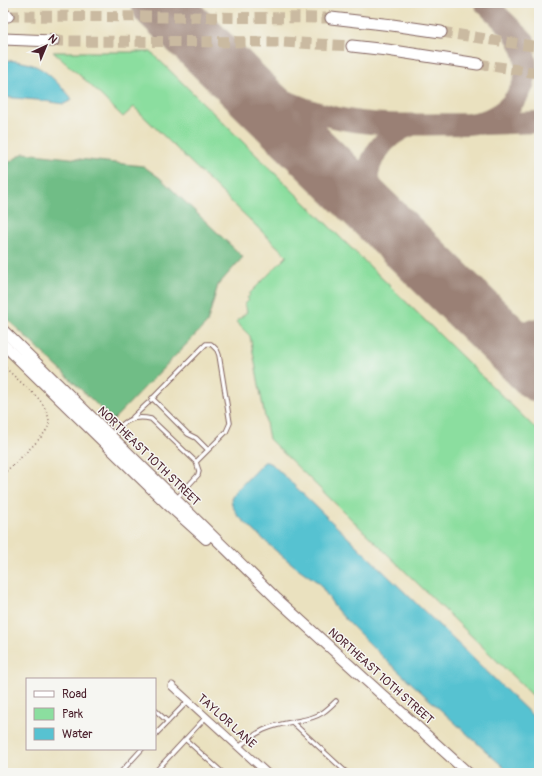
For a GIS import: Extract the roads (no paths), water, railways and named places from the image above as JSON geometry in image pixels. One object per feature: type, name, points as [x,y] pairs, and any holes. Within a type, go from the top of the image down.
[{"type":"main road","points":[[331,18],[441,32]]},
{"type":"main road","points":[[3,39],[53,41]]},
{"type":"main road","points":[[352,46],[478,64]]},
{"type":"street","name":"NORTHEAST 10TH STREET","points":[[3,330],[110,437],[277,599],[468,773]]},
{"type":"street","name":"NORTHEAST 10TH STREET","points":[[3,344],[90,430],[188,523],[277,599]]},
{"type":"street","points":[[90,430],[100,436],[110,437]]},
{"type":"street","name":"TAYLOR LANE","points":[[172,686],[267,773]]},
{"type":"lane","points":[[132,419],[206,344],[211,344],[219,355],[230,423],[226,432],[196,462]]},
{"type":"lane","points":[[150,400],[188,434],[196,438],[208,450]]},
{"type":"lane","points":[[110,437],[125,421],[143,417],[151,419],[196,462],[199,471],[198,475],[175,500]]},
{"type":"lane","points":[[156,734],[188,701]]},
{"type":"lane","points":[[239,747],[252,736],[264,729],[304,720],[321,714],[336,701]]},
{"type":"lane","points":[[156,711],[168,722]]},
{"type":"lane","points":[[154,773],[206,717]]},
{"type":"lane","points":[[292,722],[347,773]]},
{"type":"lane","points":[[185,739],[223,773]]},
{"type":"lane","points":[[120,773],[141,750]]},
{"type":"water","points":[[3,60],[26,63],[41,69],[70,96],[72,100],[64,104],[3,97]]},
{"type":"water","points":[[264,462],[273,465],[539,722],[539,773],[510,773],[386,660],[337,610],[319,583],[275,550],[238,516],[232,505],[231,499],[235,492]]},
{"type":"tunnel","points":[[8,16],[331,18]]},
{"type":"tunnel","points":[[441,32],[539,47]]},
{"type":"tunnel","points":[[53,41],[283,42],[352,46]]},
{"type":"tunnel","points":[[478,64],[539,73]]}]
